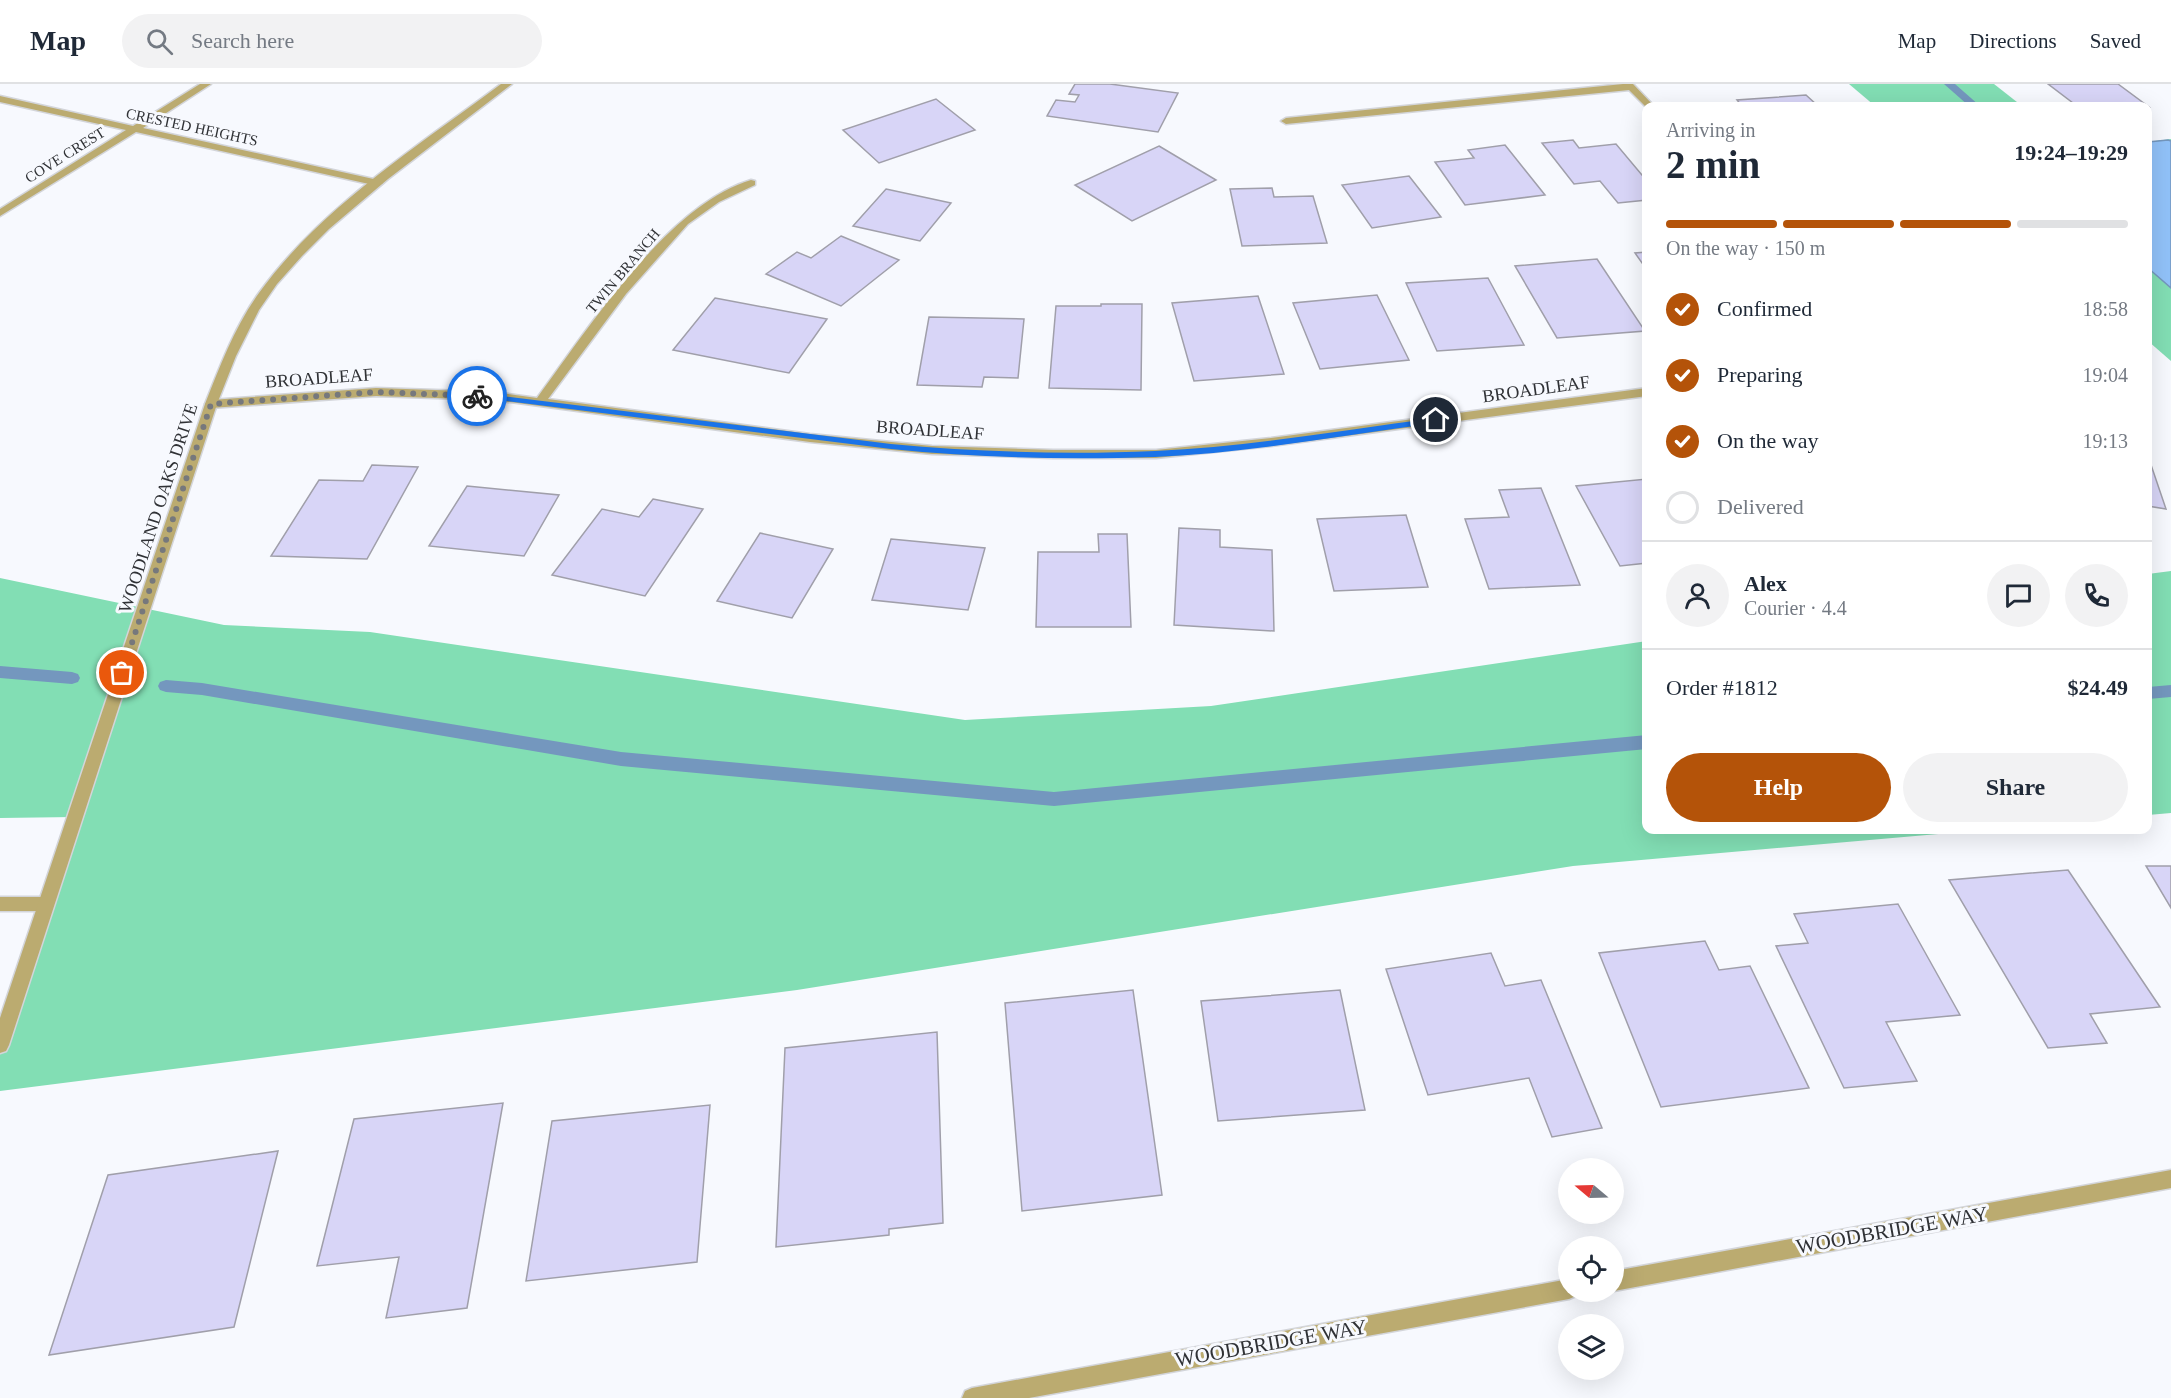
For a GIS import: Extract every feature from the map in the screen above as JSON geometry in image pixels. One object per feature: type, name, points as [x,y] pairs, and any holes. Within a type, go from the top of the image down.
[{"type":"street","name":"COVE CREST","points":[[0,213],[206,84]]},
{"type":"street","name":"WOODLAND OAKS DRIVE","points":[[0,1045],[211,404],[233,346],[272,283],[327,224],[507,84]]},
{"type":"street","points":[[1286,121],[1630,86],[1646,102]]},
{"type":"street","name":"CRESTED HEIGHTS","points":[[0,99],[378,183]]},
{"type":"street","name":"TWIN BRANCH","points":[[540,402],[622,292],[684,222],[715,200],[751,183]]},
{"type":"street","name":"BROADLEAF","points":[[211,404],[376,392],[494,396],[810,438],[932,450],[1053,454],[1156,454],[1271,442],[1642,393]]},
{"type":"street","points":[[0,904],[46,904]]},
{"type":"street","name":"WOODBRIDGE WAY","points":[[1624,1279],[2171,1179]]},
{"type":"street","name":"WOODBRIDGE WAY","points":[[972,1398],[1558,1291]]},
{"type":"green space","points":[[1849,84],[1994,84],[2017,102],[1870,102]]},
{"type":"green space","points":[[2171,139],[2171,361],[2152,344],[2152,141]]},
{"type":"green space","points":[[2171,571],[2171,813],[2152,815],[2152,573]]},
{"type":"green space","points":[[0,578],[224,625],[370,632],[965,720],[1211,706],[1642,642],[1642,834],[1938,834],[1573,866],[797,990],[0,1091],[0,1045],[74,817],[0,818]]},
{"type":"water","points":[[2171,141],[2171,288],[2152,271],[2152,142]]},
{"type":"building","points":[[1075,84],[1110,84],[1178,93],[1158,132],[1047,116],[1056,100],[1075,102],[1079,95],[1069,94]]},
{"type":"building","points":[[2048,84],[2118,84],[2142,102],[2072,102]]},
{"type":"building","points":[[1806,95],[1814,102],[1739,102],[1737,100]]},
{"type":"building","points":[[936,99],[975,130],[879,163],[843,130]]},
{"type":"building","points":[[1573,140],[1579,148],[1616,144],[1642,175],[1642,201],[1618,203],[1600,181],[1574,184],[1542,143]]},
{"type":"building","points":[[1505,145],[1545,195],[1465,205],[1435,162],[1474,158],[1468,150]]},
{"type":"building","points":[[1159,146],[1216,180],[1132,221],[1075,185]]},
{"type":"building","points":[[1409,176],[1441,217],[1372,228],[1342,185]]},
{"type":"building","points":[[1272,188],[1274,197],[1313,196],[1327,243],[1242,246],[1230,189]]},
{"type":"building","points":[[886,189],[951,203],[920,241],[853,226]]},
{"type":"building","points":[[841,236],[899,260],[841,306],[766,274],[797,252],[811,258]]},
{"type":"building","points":[[1642,252],[1642,263],[1635,253]]},
{"type":"building","points":[[1597,259],[1642,326],[1642,331],[1557,338],[1515,266]]},
{"type":"building","points":[[1488,278],[1524,345],[1437,351],[1406,283]]},
{"type":"building","points":[[1377,295],[1409,360],[1320,369],[1293,303]]},
{"type":"building","points":[[1258,296],[1284,374],[1194,381],[1172,303]]},
{"type":"building","points":[[715,298],[827,319],[789,373],[673,350]]},
{"type":"building","points":[[1101,304],[1142,304],[1141,390],[1049,388],[1056,306],[1101,306]]},
{"type":"building","points":[[929,317],[1024,319],[1018,378],[984,377],[982,387],[917,385]]},
{"type":"building","points":[[372,465],[418,467],[367,559],[271,556],[319,480],[363,481]]},
{"type":"building","points":[[2152,468],[2166,509],[2152,507]]},
{"type":"building","points":[[1642,479],[1642,564],[1620,566],[1576,486]]},
{"type":"building","points":[[467,486],[559,495],[524,556],[429,546]]},
{"type":"building","points":[[1541,488],[1580,585],[1489,589],[1465,519],[1509,517],[1499,490]]},
{"type":"building","points":[[653,499],[703,509],[645,596],[552,575],[602,509],[639,517]]},
{"type":"building","points":[[1406,515],[1428,587],[1334,591],[1317,519]]},
{"type":"building","points":[[1179,528],[1220,530],[1220,547],[1272,550],[1274,631],[1174,625]]},
{"type":"building","points":[[760,533],[833,549],[792,618],[717,601]]},
{"type":"building","points":[[1098,534],[1127,534],[1131,627],[1036,627],[1038,552],[1099,552]]},
{"type":"building","points":[[891,539],[985,548],[968,610],[872,600]]},
{"type":"building","points":[[2146,866],[2171,866],[2171,908]]},
{"type":"building","points":[[2068,870],[2160,1007],[2090,1014],[2107,1043],[2048,1048],[1949,880]]},
{"type":"building","points":[[1898,904],[1960,1015],[1886,1022],[1917,1081],[1844,1088],[1776,946],[1808,943],[1794,914]]},
{"type":"building","points":[[1705,941],[1719,970],[1750,966],[1809,1088],[1661,1107],[1599,953]]},
{"type":"building","points":[[1491,953],[1505,986],[1541,980],[1602,1128],[1552,1137],[1529,1078],[1428,1095],[1386,969]]},
{"type":"building","points":[[1133,990],[1162,1195],[1022,1211],[1005,1003]]},
{"type":"building","points":[[1340,990],[1365,1110],[1218,1121],[1201,1001]]},
{"type":"building","points":[[937,1032],[943,1223],[889,1229],[889,1235],[776,1247],[785,1048]]},
{"type":"building","points":[[503,1103],[467,1308],[386,1318],[399,1257],[317,1266],[354,1119]]},
{"type":"building","points":[[710,1105],[697,1262],[526,1281],[552,1121]]},
{"type":"building","points":[[278,1151],[234,1327],[49,1355],[108,1175]]},
{"type":"waterway","points":[[1949,84],[1970,102]]},
{"type":"waterway","points":[[0,672],[72,678]]},
{"type":"waterway","points":[[166,686],[202,689],[621,759],[1054,799],[1642,742]]},
{"type":"waterway","points":[[2152,693],[2171,691]]},
{"type":"way so far","points":[[122,673],[211,404],[376,392],[477,396]]},
{"type":"route","points":[[477,396],[494,396],[810,438],[932,450],[1053,454],[1156,454],[1271,442],[1436,420]]}]
